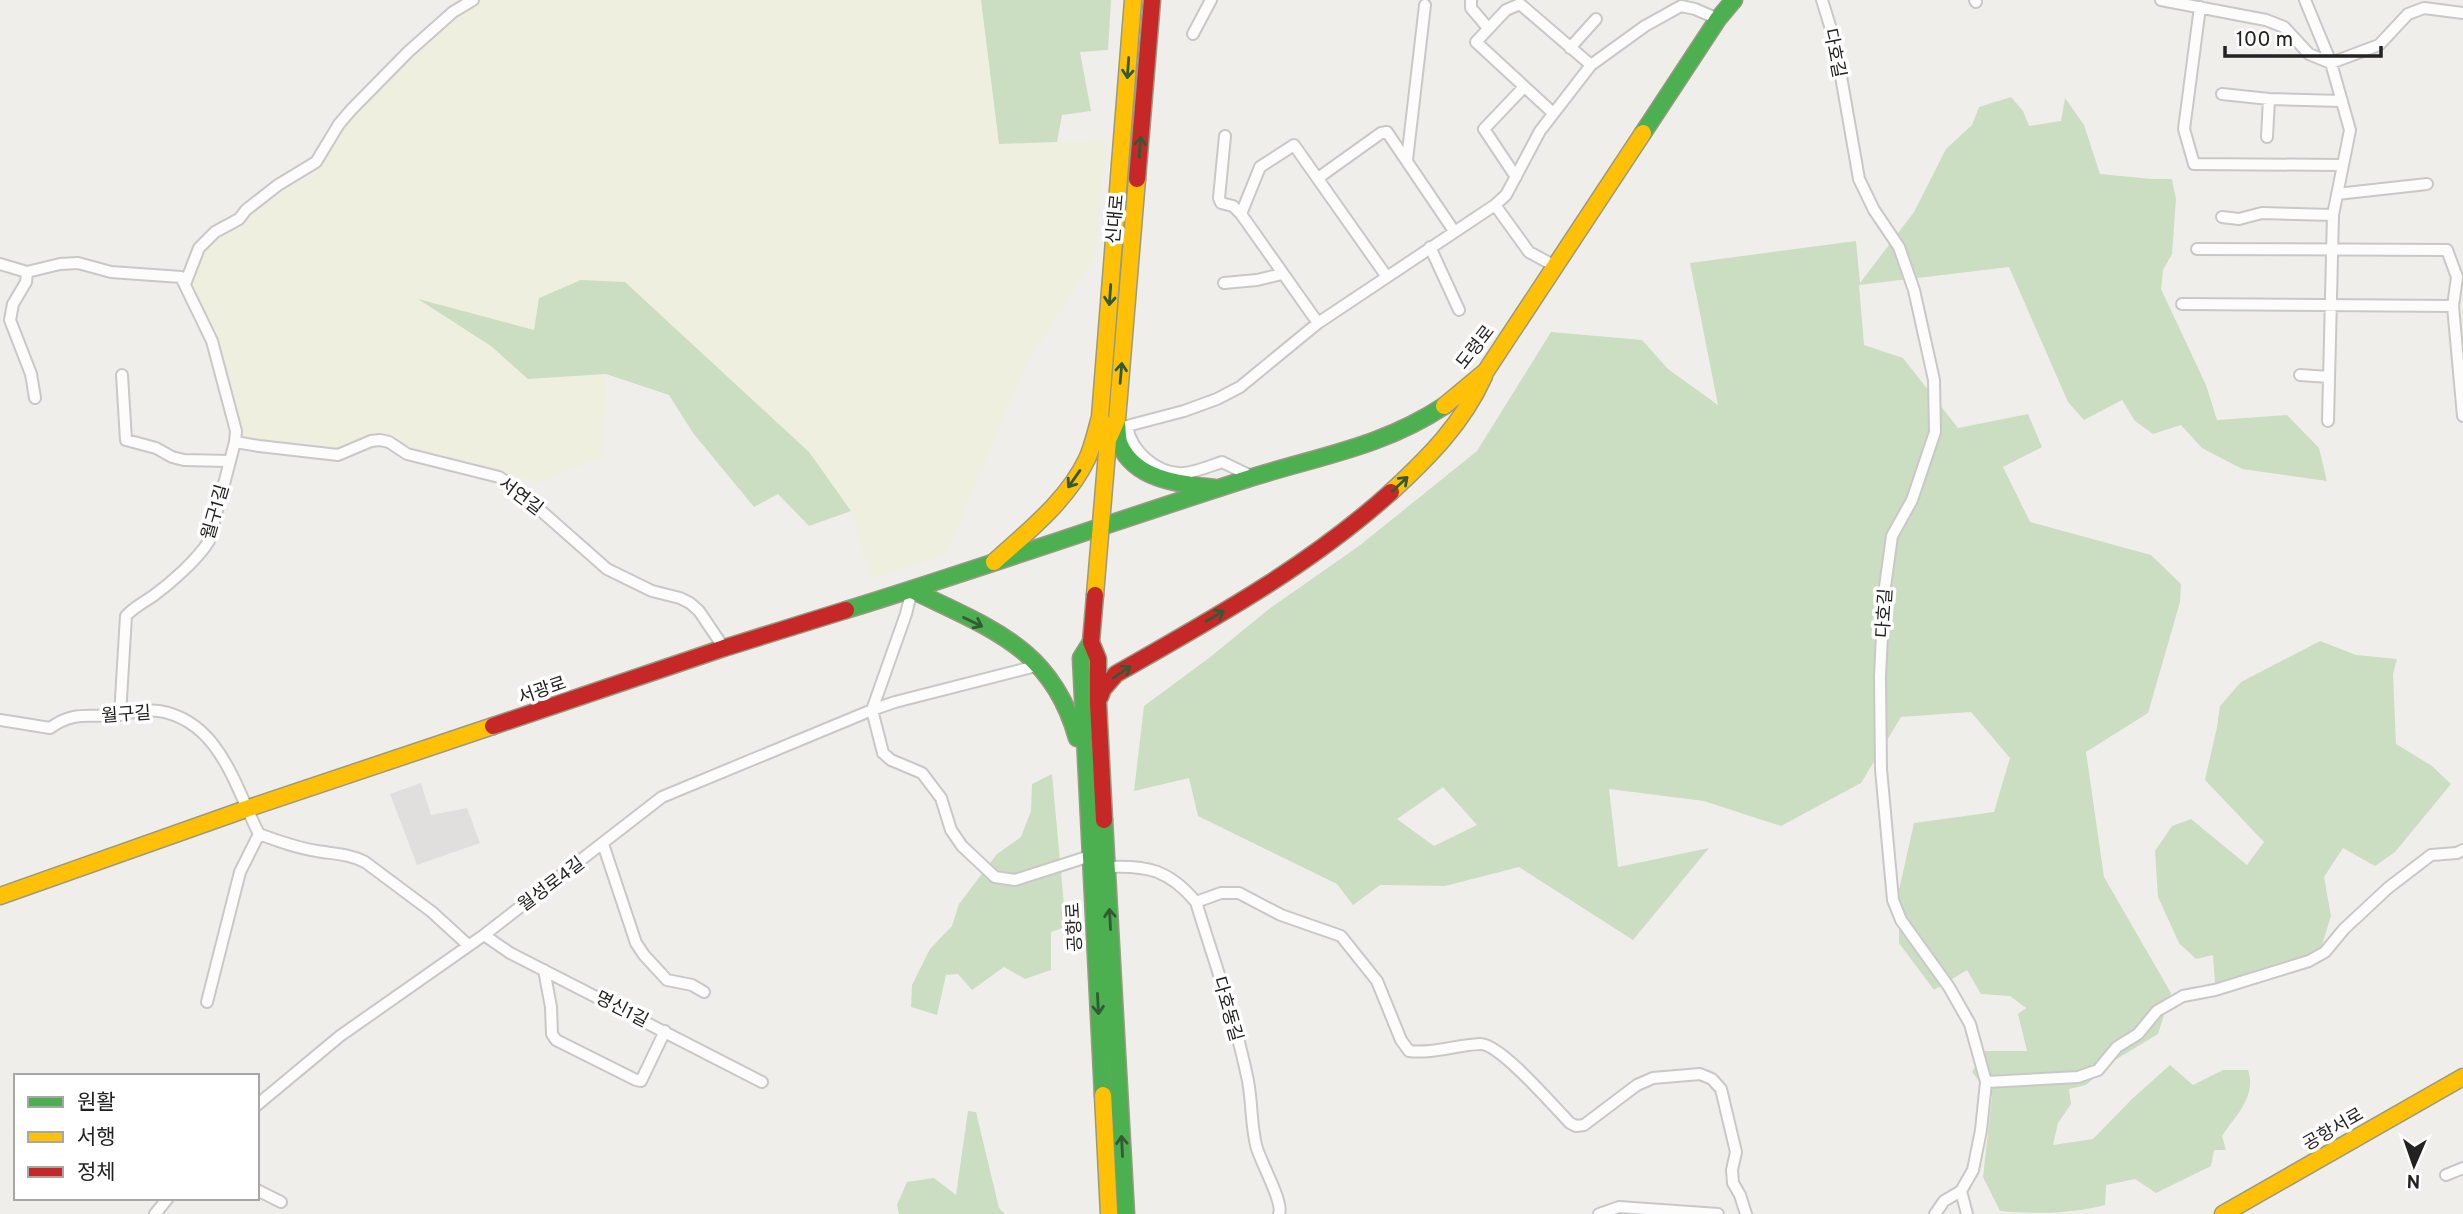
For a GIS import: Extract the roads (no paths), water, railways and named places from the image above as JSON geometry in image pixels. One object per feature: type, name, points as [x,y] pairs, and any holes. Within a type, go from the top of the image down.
[{"type":"main road","name":"신대로","points":[[1108,440],[1100,417],[1133,0]]},
{"type":"main road","name":"신대로","points":[[1099,530],[1108,440],[1117,420],[1152,0]]},
{"type":"main road","name":"도령로","points":[[1099,530],[1253,477],[1339,454],[1408,427],[1453,400],[1486,370],[1718,19],[1734,0]]},
{"type":"main road","points":[[1098,703],[1103,689],[1116,674],[1246,598],[1350,529],[1433,452],[1465,413],[1478,392],[1486,370]]},
{"type":"main road","points":[[989,566],[1035,524],[1063,493],[1086,461],[1100,417]]},
{"type":"main road","points":[[1117,420],[1119,443],[1128,457],[1146,471],[1167,482],[1221,489]]},
{"type":"main road","name":"공항로","points":[[1099,530],[1091,642],[1098,659],[1098,703],[1126,1214]]},
{"type":"main road","name":"서광로","points":[[0,896],[246,809],[724,648],[1099,530]]},
{"type":"main road","points":[[912,590],[1010,639],[1040,665],[1054,682],[1071,716],[1085,764]]},
{"type":"main road","name":"공항로","points":[[1091,642],[1081,658],[1109,1214]]},
{"type":"main road","name":"공항서로","points":[[2223,1214],[2463,1077]]},
{"type":"street","points":[[185,284],[199,248],[215,232],[239,219],[246,210],[278,185],[316,162],[339,124],[351,110],[408,52],[453,12],[473,0]]},
{"type":"street","points":[[1193,34],[1211,0]]},
{"type":"street","points":[[1471,0],[1471,8],[1488,28]]},
{"type":"street","name":"다호길","points":[[1822,0],[1835,42],[1859,179],[1874,210],[1899,247],[1914,290],[1934,380],[1935,432],[1912,499],[1892,536],[1884,594],[1880,676],[1881,769],[1893,900],[1901,920],[1949,987],[1970,1024],[1986,1082],[1973,1170],[1961,1191],[1944,1202],[1935,1214]]},
{"type":"street","points":[[2161,0],[2266,20],[2284,27],[2309,54],[2331,63],[2379,46],[2408,14],[2424,8],[2463,13]]},
{"type":"street","points":[[2305,0],[2331,63],[2350,130],[2333,215],[2328,421]]},
{"type":"street","points":[[1553,113],[1476,42],[1506,10],[1520,4],[1591,65]]},
{"type":"street","points":[[1407,160],[1425,5]]},
{"type":"street","points":[[1253,477],[1222,462],[1183,473],[1164,470],[1136,448],[1129,437],[1127,426],[1195,407],[1240,387],[1318,323],[1495,205],[1506,195],[1529,150],[1553,113],[1591,65],[1644,26],[1681,6],[1718,19]]},
{"type":"street","points":[[2200,7],[2184,129],[2194,164],[2343,165]]},
{"type":"street","points":[[1570,48],[1596,19]]},
{"type":"street","points":[[1516,177],[1484,129],[1524,87]]},
{"type":"street","points":[[2222,94],[2269,99],[2342,101]]},
{"type":"street","points":[[2267,137],[2269,99]]},
{"type":"street","points":[[1318,178],[1381,133],[1387,132],[1454,231]]},
{"type":"street","points":[[1225,136],[1219,198],[1221,203],[1233,206],[1241,214],[1318,323]]},
{"type":"street","points":[[1241,214],[1260,167],[1294,145],[1387,277]]},
{"type":"street","points":[[2337,194],[2427,184]]},
{"type":"street","points":[[1495,205],[1529,252],[1555,266]]},
{"type":"street","points":[[2222,216],[2239,219],[2262,213],[2333,215]]},
{"type":"street","points":[[1430,247],[1459,310]]},
{"type":"street","points":[[2197,249],[2447,250],[2457,277],[2453,306],[2463,416]]},
{"type":"street","points":[[0,264],[27,272],[78,262],[111,272],[181,277],[185,284]]},
{"type":"street","points":[[27,272],[26,282],[13,304],[10,320],[32,374],[35,398]]},
{"type":"street","points":[[1224,283],[1282,274]]},
{"type":"street","name":"월구1길","points":[[120,715],[126,616],[135,606],[154,596],[201,553],[209,541],[235,442],[232,412],[212,341],[185,284]]},
{"type":"street","points":[[2182,304],[2453,306]]},
{"type":"street","points":[[121,375],[126,440],[156,448],[184,460],[229,461]]},
{"type":"street","points":[[2300,375],[2329,377]]},
{"type":"street","name":"서연길","points":[[235,442],[338,455],[380,440],[389,442],[407,454],[499,477],[514,487],[607,569],[652,591],[690,603],[699,611],[724,648]]},
{"type":"street","points":[[912,590],[872,710],[883,753],[891,760],[922,773],[942,798],[951,830],[962,846],[995,877],[1015,880],[1090,856]]},
{"type":"street","name":"월성로4길","points":[[259,1103],[340,1036],[484,935],[662,797],[872,710],[1040,665]]},
{"type":"street","name":"월구길","points":[[0,720],[50,728],[64,718],[82,715],[95,717],[158,711],[187,720],[203,732],[219,750],[259,834]]},
{"type":"street","points":[[207,1002],[240,872],[259,834],[284,844],[354,856],[432,912],[468,945]]},
{"type":"street","points":[[603,844],[636,943],[644,956],[667,980],[692,985],[704,992]]},
{"type":"street","points":[[1986,1082],[2078,1076],[2098,1070],[2117,1047],[2138,1034],[2157,1012],[2183,996],[2215,990],[2309,961],[2325,952],[2344,929],[2388,888],[2431,855],[2463,850]]},
{"type":"street","points":[[1107,867],[1135,865],[1162,873],[1184,888],[1196,902],[1221,893],[1238,893],[1281,915],[1341,936],[1377,981],[1401,1040],[1409,1051],[1421,1053],[1484,1043],[1499,1050],[1576,1126],[1584,1125],[1637,1085],[1653,1078],[1700,1073],[1712,1079],[1721,1089],[1736,1152],[1732,1170],[1733,1183],[1746,1214]]},
{"type":"street","name":"다호동길","points":[[1196,902],[1248,1082],[1255,1144],[1264,1170],[1279,1198],[1279,1214]]},
{"type":"street","name":"명신1길","points":[[484,935],[510,953],[762,1082]]},
{"type":"street","points":[[544,970],[551,1007],[552,1034],[556,1040],[636,1080],[641,1080],[665,1031]]},
{"type":"street","points":[[2445,1175],[2463,1168]]},
{"type":"street","points":[[259,1191],[281,1202]]},
{"type":"street","points":[[1961,1191],[1967,1214]]},
{"type":"street","points":[[155,1214],[166,1200]]},
{"type":"street","points":[[1599,1214],[1619,1206],[1718,1214]]}]
